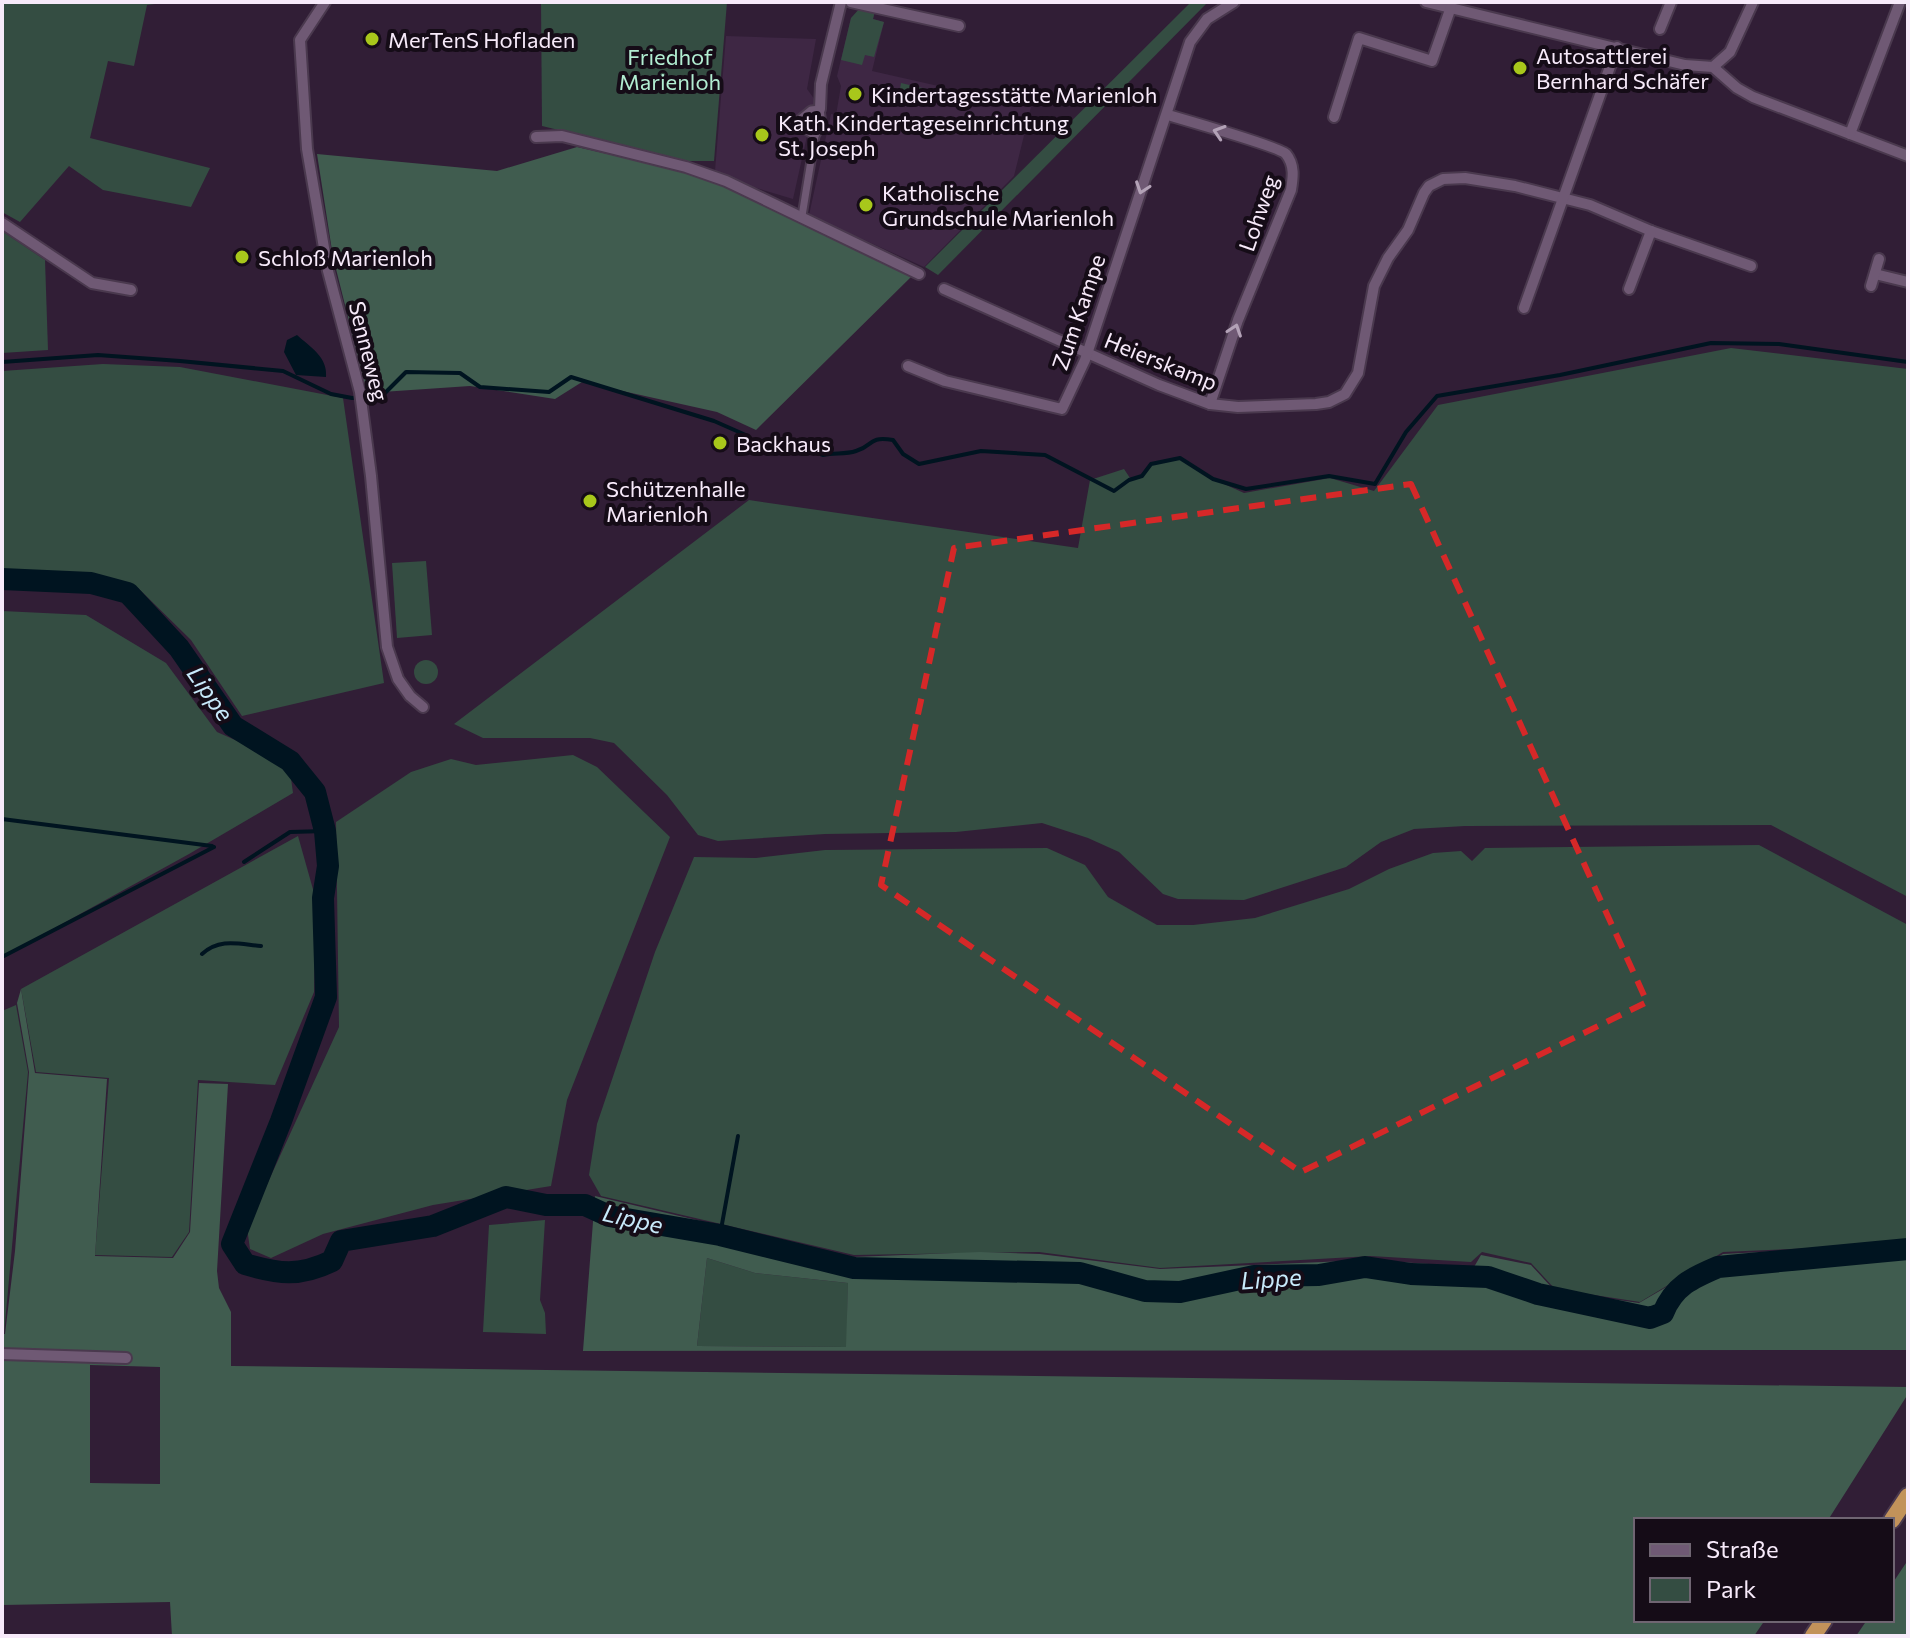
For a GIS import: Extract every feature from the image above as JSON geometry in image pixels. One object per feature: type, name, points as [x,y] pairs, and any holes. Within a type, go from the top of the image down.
[{"type":"highway","points":[[1893,1518],[1908,1496]]},
{"type":"street","name":"Senneweg","points":[[325,2],[300,40],[307,149],[328,271],[362,404],[387,647],[398,679],[423,707]]},
{"type":"street","points":[[802,216],[815,136],[822,124],[821,84],[841,2]]},
{"type":"street","points":[[851,2],[959,26]]},
{"type":"street","name":"Zum Kampe","points":[[908,366],[945,381],[1062,409],[1085,360],[1190,42],[1207,19],[1234,2]]},
{"type":"street","points":[[1426,2],[1685,65],[1713,67],[1753,97],[1908,156]]},
{"type":"street","points":[[1660,29],[1671,2]]},
{"type":"street","points":[[1713,67],[1730,52],[1753,2]]},
{"type":"street","points":[[1850,134],[1900,2]]},
{"type":"street","points":[[1334,117],[1359,38],[1432,61],[1451,7]]},
{"type":"street","points":[[1524,308],[1617,47]]},
{"type":"street","points":[[815,136],[806,130],[800,119],[811,110],[820,109]]},
{"type":"street","name":"Lohweg","points":[[1168,115],[1279,148],[1292,163],[1294,176],[1238,320],[1210,404]]},
{"type":"street","points":[[536,137],[562,136],[686,167],[726,181],[919,274]]},
{"type":"street","name":"Heierskamp","points":[[944,289],[1210,404],[1238,407],[1316,404],[1345,394],[1358,373],[1374,286],[1388,258],[1408,230],[1424,193],[1435,182],[1465,178],[1563,198]]},
{"type":"street","points":[[1563,198],[1590,205],[1651,231],[1751,266]]},
{"type":"street","points":[[2,223],[92,283],[131,290]]},
{"type":"street","points":[[1629,289],[1651,231]]},
{"type":"street","points":[[1871,286],[1879,259]]},
{"type":"street","points":[[1875,274],[1908,282]]},
{"type":"street","points":[[2,1354],[126,1358]]},
{"type":"highlighted area","points":[[1411,484],[1647,1002],[1301,1172],[881,885],[954,548]]},
{"type":"shaded area","points":[[875,11],[873,19],[884,22],[872,71],[1031,107],[1014,176],[924,267],[809,215],[831,114],[836,115],[841,86],[837,76],[851,18]]},
{"type":"shaded area","name":"Kath. Kindertageseinrichtung St. Joseph","points":[[726,36],[816,39],[807,89],[815,100],[793,199],[715,171]]},
{"type":"green space","points":[[2,2],[171,2],[147,5],[134,66],[108,61],[90,138],[210,168],[191,207],[103,190],[69,166],[20,222],[2,212]]},
{"type":"green space","name":"Friedhof Marienloh","points":[[541,2],[727,2],[714,161],[686,161],[542,126]]},
{"type":"green space","points":[[1191,2],[1208,2],[938,275],[925,267]]},
{"type":"green space","points":[[860,8],[875,11],[873,19],[884,22],[874,57],[865,55],[862,65],[841,60],[851,18]]},
{"type":"green space","points":[[901,83],[974,100],[973,106],[900,89]]},
{"type":"green space","points":[[577,147],[682,171],[725,186],[911,277],[756,430],[717,412],[582,382],[555,399],[470,386],[367,393],[333,257],[317,154],[497,171]]},
{"type":"green space","points":[[2,231],[45,260],[48,350],[2,353]]},
{"type":"green space","points":[[1731,348],[1908,369],[1908,897],[1771,825],[1465,826],[1414,829],[1381,842],[1346,867],[1244,900],[1178,899],[1163,894],[1119,852],[1042,823],[956,832],[825,834],[718,841],[698,835],[667,795],[614,743],[590,738],[483,738],[454,724],[749,500],[1078,548],[1090,480],[1124,469],[1130,478],[1141,476],[1151,464],[1181,458],[1213,479],[1244,493],[1330,478],[1374,491],[1438,405]]},
{"type":"green space","points":[[103,364],[180,367],[343,398],[384,683],[242,716],[191,640],[138,588],[94,576],[2,571],[2,371]]},
{"type":"green space","points":[[426,561],[432,635],[397,638],[392,563]]},
{"type":"green space","points":[[2,611],[86,615],[166,663],[217,732],[289,764],[293,793],[2,957]]},
{"type":"green space","points":[[426,660],[435,663],[438,672],[435,681],[426,684],[417,681],[414,672],[417,663]]},
{"type":"green space","points":[[573,755],[597,767],[670,837],[567,1100],[551,1186],[433,1205],[323,1234],[271,1258],[250,1249],[247,1228],[339,1027],[336,822],[411,772],[451,759],[476,765]]},
{"type":"green space","points":[[298,836],[316,900],[314,992],[275,1085],[198,1080],[189,1232],[172,1257],[95,1255],[109,1078],[36,1072],[21,989]]},
{"type":"green space","points":[[1759,845],[1908,925],[1908,1244],[1723,1252],[1640,1302],[1555,1289],[1531,1263],[1482,1252],[1471,1262],[1371,1256],[1160,1268],[1039,1252],[854,1255],[601,1196],[589,1175],[597,1124],[655,952],[694,857],[756,858],[825,850],[1047,848],[1085,865],[1108,897],[1157,925],[1193,925],[1255,918],[1349,889],[1389,869],[1433,853],[1461,851],[1472,861],[1485,848]]},
{"type":"green space","points":[[21,989],[35,1073],[107,1079],[95,1256],[173,1258],[190,1232],[199,1083],[228,1084],[217,1271],[219,1288],[231,1312],[231,1366],[1908,1387],[1908,1394],[1829,1518],[1634,1518],[1634,1622],[1764,1622],[1754,1636],[172,1636],[170,1602],[2,1605],[2,1334],[5,1334],[15,1251],[29,1072],[17,1003]],"holes":[[[90,1365],[160,1367],[160,1484],[90,1483]]]},
{"type":"green space","points":[[16,1005],[28,1072],[2,1334],[2,1011]]},
{"type":"green space","points":[[595,1196],[853,1257],[980,1252],[1040,1254],[1160,1269],[1369,1260],[1474,1267],[1481,1255],[1531,1265],[1555,1291],[1639,1303],[1723,1254],[1908,1244],[1908,1350],[583,1351]],"holes":[[[707,1258],[755,1273],[848,1283],[846,1347],[697,1346]]]},
{"type":"green space","points":[[545,1220],[540,1300],[545,1313],[546,1334],[483,1332],[489,1225]]},
{"type":"green space","points":[[707,1258],[755,1273],[848,1283],[847,1347],[697,1346]]},
{"type":"green space","points":[[1908,1560],[1908,1636],[1856,1636],[1866,1622],[1894,1622],[1894,1581]]},
{"type":"water","points":[[297,335],[321,358],[326,377],[296,375],[284,352],[287,340]]},
{"type":"waterway","points":[[766,452],[768,454],[774,448],[783,452],[800,445],[823,455],[848,453],[862,449],[875,440],[885,439],[893,440],[903,454],[919,464],[981,451],[1045,455],[1114,491],[1129,480],[1142,476],[1151,464],[1180,458],[1213,479],[1246,489],[1329,476],[1375,484],[1406,432],[1437,396],[1560,375],[1711,343],[1779,344],[1908,362]]},
{"type":"waterway","points":[[2,362],[98,355],[283,371],[331,394],[352,398],[382,396],[406,372],[460,373],[480,387],[549,392],[571,377],[714,421],[748,436]]},
{"type":"waterway","name":"Lippe","points":[[2,579],[91,583],[128,593],[179,648],[233,726],[290,761],[315,792],[325,831],[328,866],[323,898],[326,997],[232,1244],[245,1264],[279,1272],[309,1270],[332,1261],[341,1241],[433,1226],[506,1197],[546,1205],[585,1205],[609,1216],[720,1235],[854,1268],[1080,1273],[1145,1291],[1180,1292],[1254,1276],[1319,1275],[1365,1267],[1411,1274],[1488,1277],[1538,1294],[1650,1318],[1663,1313],[1678,1289],[1718,1267],[1908,1249]]},
{"type":"waterway","points":[[2,819],[212,846]]},
{"type":"waterway","points":[[244,862],[290,832],[325,831]]},
{"type":"waterway","points":[[2,957],[214,847]]},
{"type":"waterway","points":[[202,954],[223,944],[261,946]]},
{"type":"waterway","points":[[720,1235],[738,1136]]},
{"type":"place","name":"MerTenS Hofladen","points":[[372,39]]},
{"type":"place","name":"Autosattlerei Bernhard Schäfer","points":[[1520,68]]},
{"type":"place","name":"Kindertagesstätte Marienloh","points":[[855,94]]},
{"type":"place","name":"Kath. Kindertageseinrichtung St. Joseph","points":[[762,135]]},
{"type":"place","name":"Katholische Grundschule Marienloh","points":[[866,205]]},
{"type":"place","name":"Schloß Marienloh","points":[[242,257]]},
{"type":"place","name":"Backhaus","points":[[720,443]]},
{"type":"place","name":"Schützenhalle Marienloh","points":[[590,501]]}]
